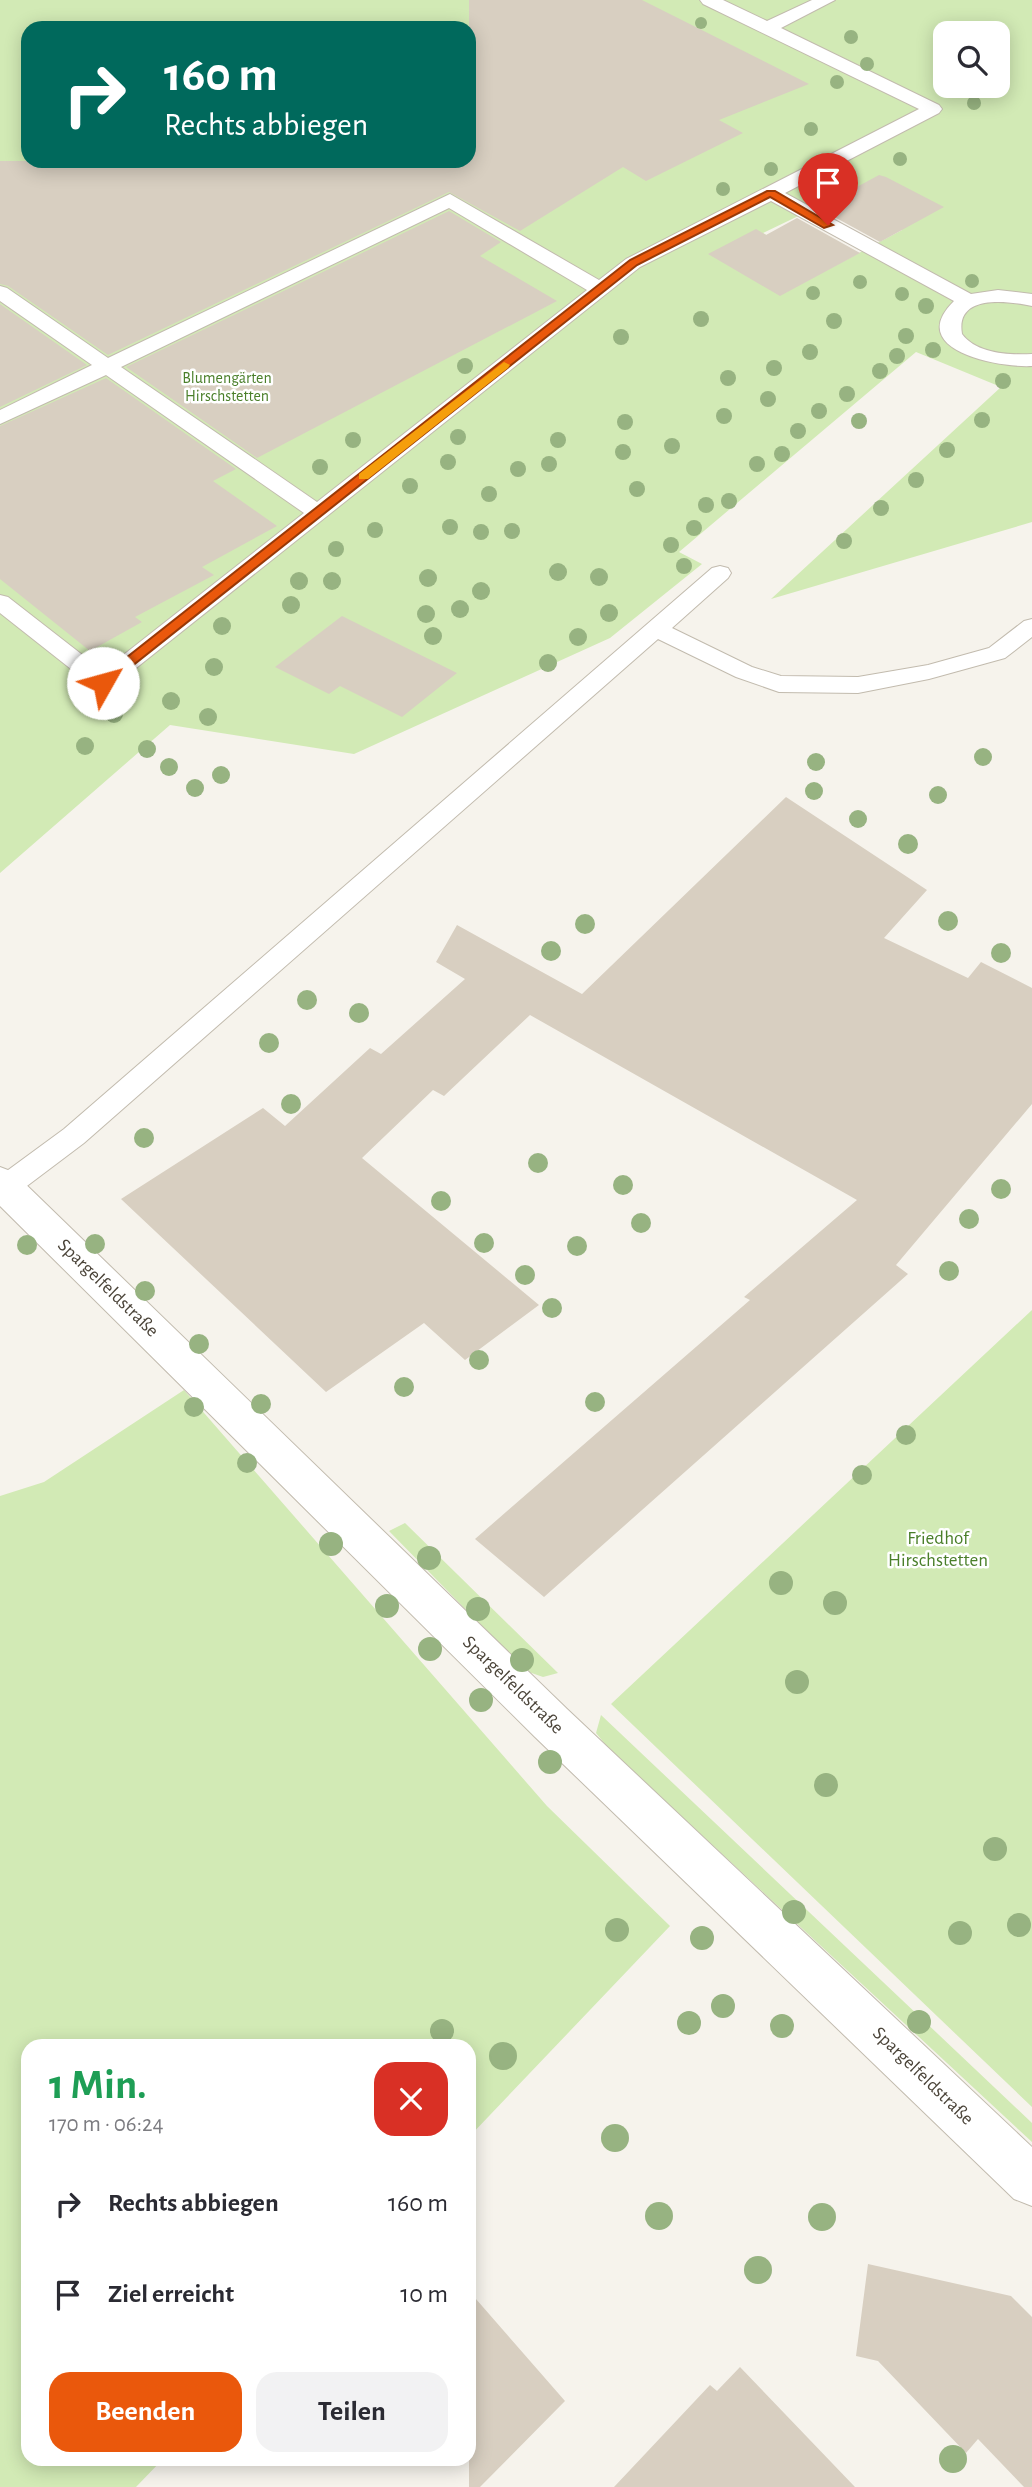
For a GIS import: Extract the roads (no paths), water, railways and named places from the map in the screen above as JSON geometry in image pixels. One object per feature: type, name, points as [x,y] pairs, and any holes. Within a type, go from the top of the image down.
[{"type":"street","name":"Spargelfeldstraße","points":[[3,1185],[559,1731],[1032,2181]]},
{"type":"lane","points":[[0,602],[103,683],[634,263],[933,109],[709,0]]},
{"type":"lane","points":[[767,28],[826,0]]},
{"type":"lane","points":[[771,193],[969,301]]},
{"type":"lane","points":[[0,418],[450,200],[600,289]]},
{"type":"lane","points":[[0,292],[318,513]]},
{"type":"lane","points":[[1032,300],[1014,296],[990,296],[969,301],[956,310],[950,322],[953,334],[964,346],[981,355],[997,359],[1032,360]]},
{"type":"lane","points":[[3,1185],[74,1136],[720,573]]},
{"type":"lane","points":[[656,629],[744,672],[779,684],[858,685],[929,672],[997,653],[1032,626]]},
{"type":"park label","name":"Blumengärten Hirschstetten","points":[[227,387]]},
{"type":"park label","name":"Friedhof Hirschstetten","points":[[938,1549]]}]
